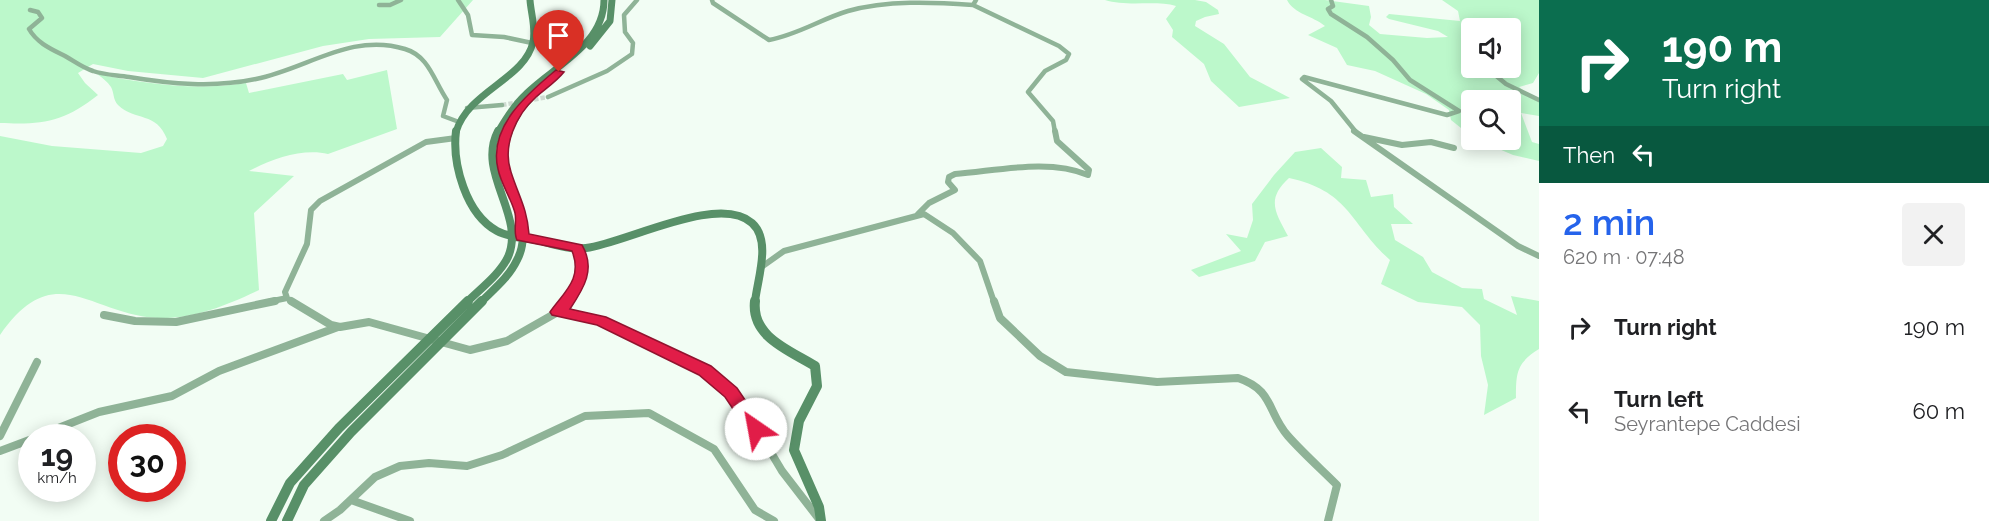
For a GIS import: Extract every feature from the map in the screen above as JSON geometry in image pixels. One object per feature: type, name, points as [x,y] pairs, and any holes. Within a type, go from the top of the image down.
[{"type":"main road","points":[[530,0],[535,35],[528,55],[508,75],[471,103],[459,122],[454,148],[473,211],[496,233],[578,248],[617,242],[708,212],[730,213],[752,222],[760,236],[760,268],[753,312],[761,331],[814,366],[816,386],[799,421],[794,450],[819,507],[821,521]]},
{"type":"main road","points":[[271,521],[290,483],[339,428],[492,277],[508,258],[510,215],[494,174],[491,159],[493,141],[510,108],[593,34],[602,21],[604,0]]},
{"type":"main road","points":[[287,521],[304,485],[351,432],[503,280],[519,258],[522,237],[521,213],[503,164],[503,141],[519,109],[531,96],[601,35],[610,21],[612,0]]},
{"type":"street","points":[[379,5],[401,0]]},
{"type":"street","points":[[458,0],[468,15],[472,35],[504,37],[532,43]]},
{"type":"street","points":[[548,97],[607,71],[632,54],[633,43],[625,32],[624,15],[637,0]]},
{"type":"street","points":[[1331,0],[1333,6],[1328,9],[1331,14],[1366,37],[1393,60],[1410,80],[1459,111],[1447,114],[1431,111],[1304,76],[1302,79],[1331,101],[1362,137],[1518,246],[1539,256]]},
{"type":"street","points":[[715,1],[769,40],[785,37],[850,10],[915,1],[974,3],[1059,46],[1069,54],[1066,60],[1045,71],[1028,92],[1053,121],[1058,141],[1089,170],[1088,175],[1074,169],[1054,166],[955,174],[949,177],[948,182],[955,190],[929,203],[918,214]]},
{"type":"street","points":[[30,10],[42,15],[42,18],[29,29],[32,37],[58,53],[92,71],[168,84],[222,84],[267,77],[360,43],[375,43],[406,49],[422,56],[429,65],[447,100],[443,116],[459,122]]},
{"type":"street","points":[[1499,78],[1539,100]]},
{"type":"street","points":[[467,108],[502,105]]},
{"type":"street","points":[[1362,137],[1402,145],[1421,141],[1454,148]]},
{"type":"street","points":[[340,327],[331,325],[287,298],[285,292],[307,244],[311,210],[321,201],[426,142],[456,138]]},
{"type":"street","points":[[760,268],[784,251],[924,214],[952,233],[980,261],[1000,318],[1040,356],[1066,372],[1157,382],[1238,378],[1250,382],[1264,394],[1286,434],[1306,457],[1337,485],[1328,521]]},
{"type":"street","points":[[68,424],[99,412],[172,396],[219,371],[340,327],[369,321],[470,350],[507,341],[563,309],[579,285],[583,261],[578,248]]},
{"type":"street","points":[[104,315],[135,321],[176,322],[287,298]]},
{"type":"street","points":[[557,312],[600,321],[705,370],[731,392],[748,414],[782,471],[821,521]]},
{"type":"street","points":[[0,436],[37,362]]},
{"type":"street","points":[[324,521],[375,477],[400,466],[429,463],[467,466],[502,455],[585,416],[649,412],[714,449],[755,510],[774,521]]},
{"type":"street","points":[[0,451],[18,444]]},
{"type":"street","points":[[351,500],[410,521]]},
{"type":"green space","points":[[0,0],[473,0],[440,37],[369,39],[323,46],[203,78],[128,71],[93,64],[78,73],[98,95],[86,104],[52,120],[0,123]]},
{"type":"green space","points":[[1105,0],[1206,2],[1218,10],[1219,14],[1196,21],[1195,26],[1224,44],[1250,77],[1290,98],[1239,107],[1211,81],[1204,64],[1172,37],[1173,30],[1166,19],[1176,6]]},
{"type":"green space","points":[[1287,0],[1325,0],[1369,6],[1371,17],[1369,25],[1380,34],[1427,38],[1448,37],[1438,31],[1386,17],[1389,14],[1460,21],[1458,11],[1442,0],[1539,0],[1539,73],[1533,83],[1519,87],[1539,102],[1539,116],[1521,113],[1521,90],[1461,90],[1461,128],[1451,120],[1449,110],[1426,94],[1375,71],[1347,65],[1337,48],[1308,35],[1325,26],[1294,9]]},
{"type":"green space","points":[[387,70],[397,129],[328,154],[308,152],[287,156],[249,171],[294,176],[254,213],[259,290],[197,314],[171,318],[134,315],[74,296],[56,294],[38,299],[20,311],[0,335],[0,136],[52,146],[141,153],[163,146],[167,139],[157,124],[132,114],[118,105],[111,87],[97,74],[171,85],[208,86],[246,83],[249,93],[343,74],[347,80]]},
{"type":"green space","points":[[1521,113],[1532,142],[1539,144],[1539,161],[1501,150],[1521,150]]},
{"type":"green space","points":[[1321,148],[1342,167],[1341,178],[1366,180],[1371,197],[1393,194],[1394,207],[1413,224],[1391,224],[1395,240],[1423,257],[1432,272],[1462,288],[1482,289],[1484,299],[1517,315],[1511,296],[1539,301],[1539,349],[1526,359],[1519,370],[1516,398],[1484,415],[1488,385],[1481,356],[1480,325],[1462,307],[1418,302],[1381,284],[1390,260],[1337,200],[1325,191],[1309,184],[1289,178],[1277,193],[1275,206],[1279,220],[1288,236],[1265,242],[1255,261],[1199,277],[1191,270],[1241,251],[1226,234],[1247,238],[1253,220],[1252,204],[1274,175],[1295,152]]},
{"type":"tunnel","points":[[502,105],[548,97]]},
{"type":"route","points":[[559,72],[519,109],[503,141],[501,157],[504,171],[521,213],[522,237],[578,248],[583,261],[579,285],[563,309],[557,312],[600,321],[705,370],[731,392],[756,429]]}]
